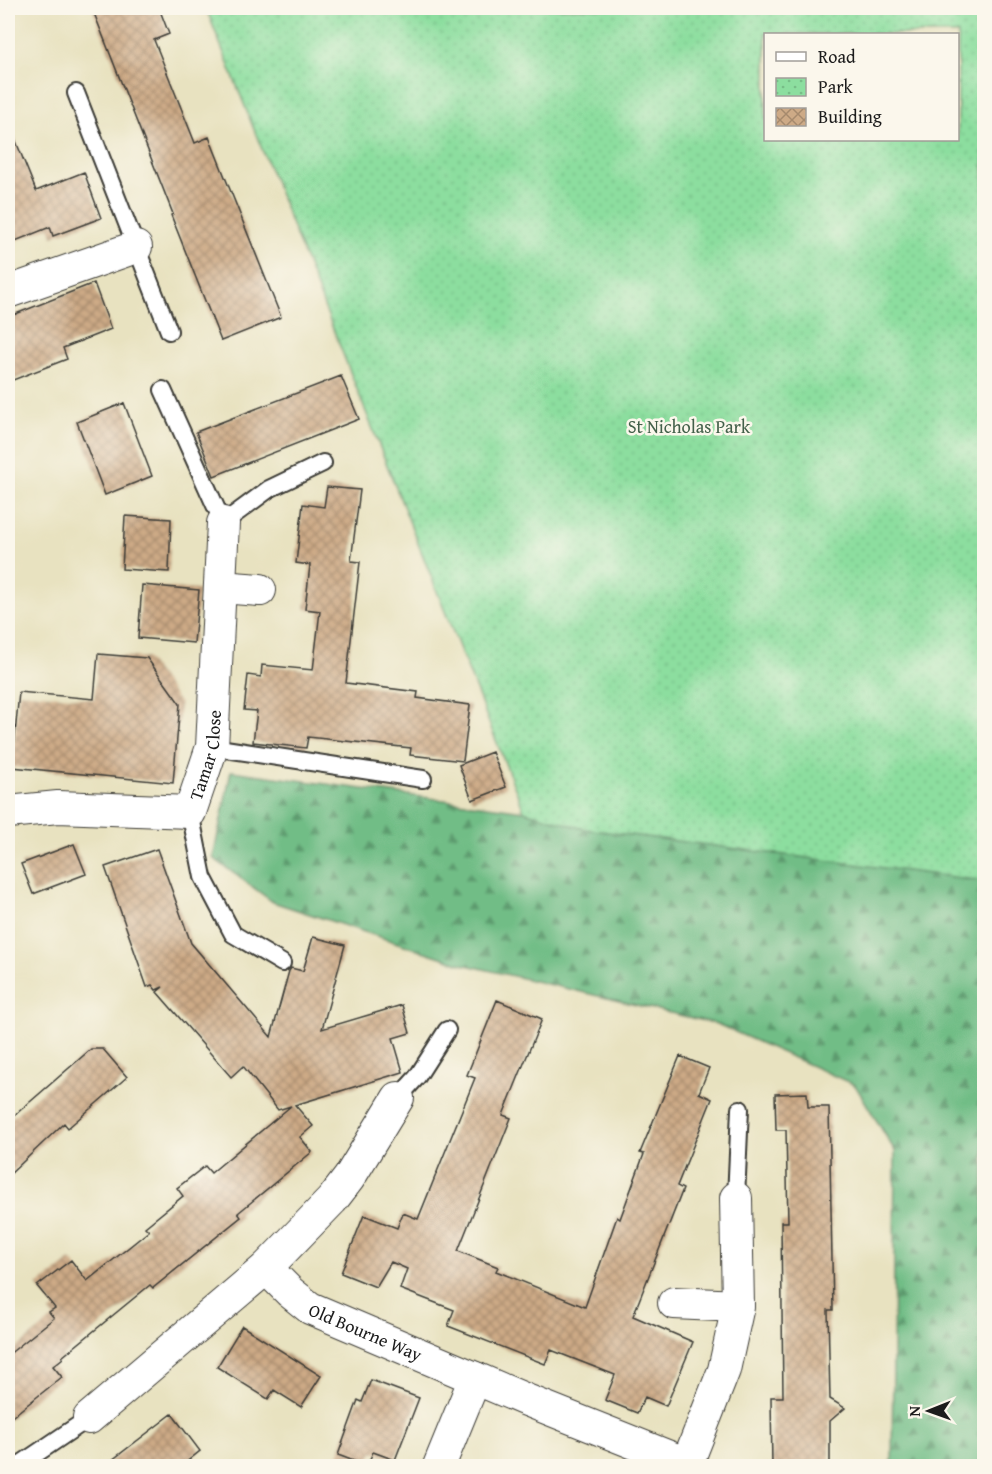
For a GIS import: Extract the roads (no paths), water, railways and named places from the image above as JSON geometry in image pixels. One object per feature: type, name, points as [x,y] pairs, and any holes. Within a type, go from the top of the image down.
[{"type":"street","points":[[8,292],[136,248]]},
{"type":"street","name":"Tamar Close","points":[[8,812],[58,807],[190,812],[212,747],[222,523]]},
{"type":"street","points":[[220,587],[260,590]]},
{"type":"street","points":[[89,1418],[266,1268],[332,1200],[349,1178],[398,1098]]},
{"type":"street","name":"Old Bourne Way","points":[[266,1268],[310,1308],[524,1400],[689,1465],[724,1370],[738,1306],[736,1198]]},
{"type":"street","points":[[674,1303],[738,1306]]},
{"type":"street","points":[[439,1467],[476,1378]]},
{"type":"lane","points":[[76,93],[169,331]]},
{"type":"lane","points":[[163,390],[222,523],[268,489],[323,463]]},
{"type":"lane","points":[[212,747],[423,779]]},
{"type":"lane","points":[[190,812],[203,877],[233,934],[282,963]]},
{"type":"lane","points":[[398,1098],[417,1077],[447,1030]]},
{"type":"lane","points":[[736,1198],[740,1109]]},
{"type":"lane","points":[[18,1467],[89,1418]]},
{"type":"park label","name":"St Nicholas Park","points":[[689,426]]}]
